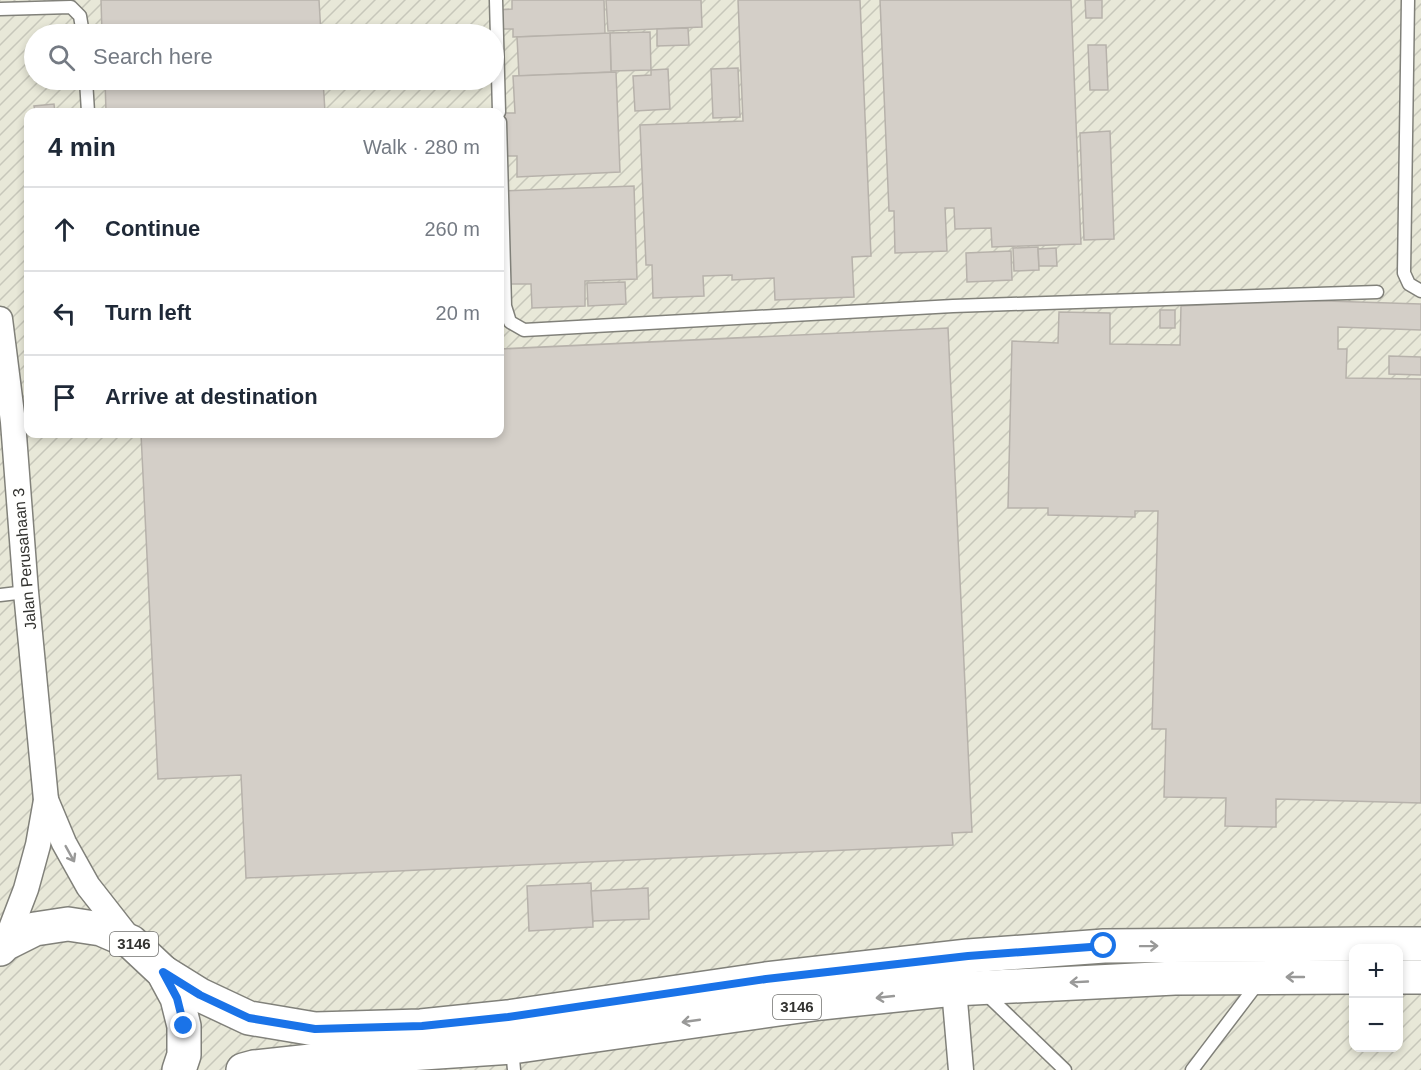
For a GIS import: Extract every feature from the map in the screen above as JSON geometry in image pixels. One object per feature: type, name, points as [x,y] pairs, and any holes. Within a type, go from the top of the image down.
[{"type":"main road","name":"3146","points":[[3,946],[35,930],[68,924],[101,929],[131,942],[163,972],[200,995],[249,1018],[315,1029],[422,1026],[508,1017],[766,979],[968,956],[1104,946],[1349,944]]},
{"type":"main road","name":"3146","points":[[1403,944],[1421,944]]},
{"type":"main road","name":"3146","points":[[163,972],[177,998],[184,1026],[184,1055],[179,1070]]},
{"type":"main road","name":"3146","points":[[243,1070],[320,1060],[513,1058],[821,1003],[967,988],[1175,978],[1349,977]]},
{"type":"main road","points":[[1403,977],[1421,977]]},
{"type":"street","name":"Jalan Perusahaan 3","points":[[0,319],[13,422],[13,473],[27,592],[46,800]]},
{"type":"street","points":[[46,800],[64,843],[88,886],[131,942]]},
{"type":"street","points":[[3,946],[26,889],[38,845],[46,800]]},
{"type":"street","points":[[1375,944],[1421,931]]},
{"type":"street","points":[[961,1070],[967,988]]},
{"type":"lane","points":[[496,0],[497,24]]},
{"type":"lane","points":[[1408,0],[1404,273],[1409,284],[1421,291]]},
{"type":"lane","points":[[0,9],[71,7],[80,16],[81,24]]},
{"type":"lane","points":[[87,90],[88,108]]},
{"type":"lane","points":[[498,90],[499,108]]},
{"type":"lane","points":[[504,269],[505,306],[510,322],[524,330],[953,306],[1377,292]]},
{"type":"lane","points":[[0,595],[27,592]]},
{"type":"lane","points":[[1194,1069],[1263,977]]},
{"type":"lane","points":[[967,988],[1065,1070]]},
{"type":"shaded area","points":[[0,0],[1421,0],[1421,1070],[0,1070]]},
{"type":"building","points":[[101,0],[319,0],[320,24],[102,24]]},
{"type":"building","points":[[512,0],[604,0],[605,34],[513,37],[513,29],[504,29],[504,24],[497,24],[496,10],[512,9]]},
{"type":"building","points":[[606,0],[701,0],[702,27],[608,31]]},
{"type":"building","points":[[738,0],[860,0],[871,256],[852,257],[854,297],[775,300],[774,278],[732,280],[732,275],[703,276],[704,296],[653,298],[652,265],[646,265],[640,125],[743,121]]},
{"type":"building","points":[[880,0],[1071,0],[1081,244],[992,247],[991,228],[955,229],[954,208],[945,208],[947,251],[895,253],[894,211],[889,211]]},
{"type":"building","points":[[1085,0],[1102,0],[1102,18],[1086,18]]},
{"type":"building","points":[[688,28],[689,45],[657,46],[657,29]]},
{"type":"building","points":[[650,32],[651,70],[611,71],[610,33]]},
{"type":"building","points":[[610,33],[611,72],[519,76],[517,37]]},
{"type":"building","points":[[1088,45],[1106,45],[1108,90],[1090,90]]},
{"type":"building","points":[[738,68],[740,117],[713,118],[711,69]]},
{"type":"building","points":[[668,69],[670,109],[635,111],[633,76],[651,75],[651,70]]},
{"type":"building","points":[[616,72],[620,172],[517,177],[517,156],[504,156],[504,113],[515,113],[513,76]]},
{"type":"building","points":[[105,90],[324,90],[325,108],[106,108]]},
{"type":"building","points":[[54,104],[54,108],[34,108],[34,106]]},
{"type":"building","points":[[1110,131],[1114,239],[1084,240],[1080,133]]},
{"type":"building","points":[[634,186],[637,279],[585,281],[585,306],[532,308],[531,284],[508,284],[504,191]]},
{"type":"building","points":[[1038,247],[1039,270],[1014,271],[1013,248]]},
{"type":"building","points":[[1056,248],[1057,266],[1039,266],[1038,249]]},
{"type":"building","points":[[1011,251],[1012,280],[967,282],[966,253]]},
{"type":"building","points":[[625,282],[626,304],[588,306],[587,283]]},
{"type":"building","points":[[1295,300],[1421,304],[1421,330],[1338,327],[1338,349],[1347,349],[1346,378],[1421,379],[1421,803],[1276,799],[1276,827],[1225,826],[1226,798],[1164,797],[1166,729],[1152,729],[1158,511],[1135,511],[1135,517],[1048,515],[1048,508],[1008,508],[1012,341],[1058,343],[1059,312],[1110,313],[1110,344],[1180,345],[1181,306]]},
{"type":"building","points":[[1160,310],[1175,310],[1175,328],[1160,328]]},
{"type":"building","points":[[948,328],[972,832],[952,833],[953,845],[246,878],[241,775],[158,779],[141,438],[504,438],[504,349]]},
{"type":"building","points":[[1389,356],[1421,357],[1421,375],[1389,374]]},
{"type":"building","points":[[591,883],[593,927],[529,931],[527,886]]},
{"type":"building","points":[[648,888],[649,919],[593,921],[591,891]]},
{"type":"route","points":[[184,1026],[177,998],[163,972],[200,995],[249,1018],[315,1029],[422,1026],[508,1017],[766,979],[968,956],[1104,946]]}]
